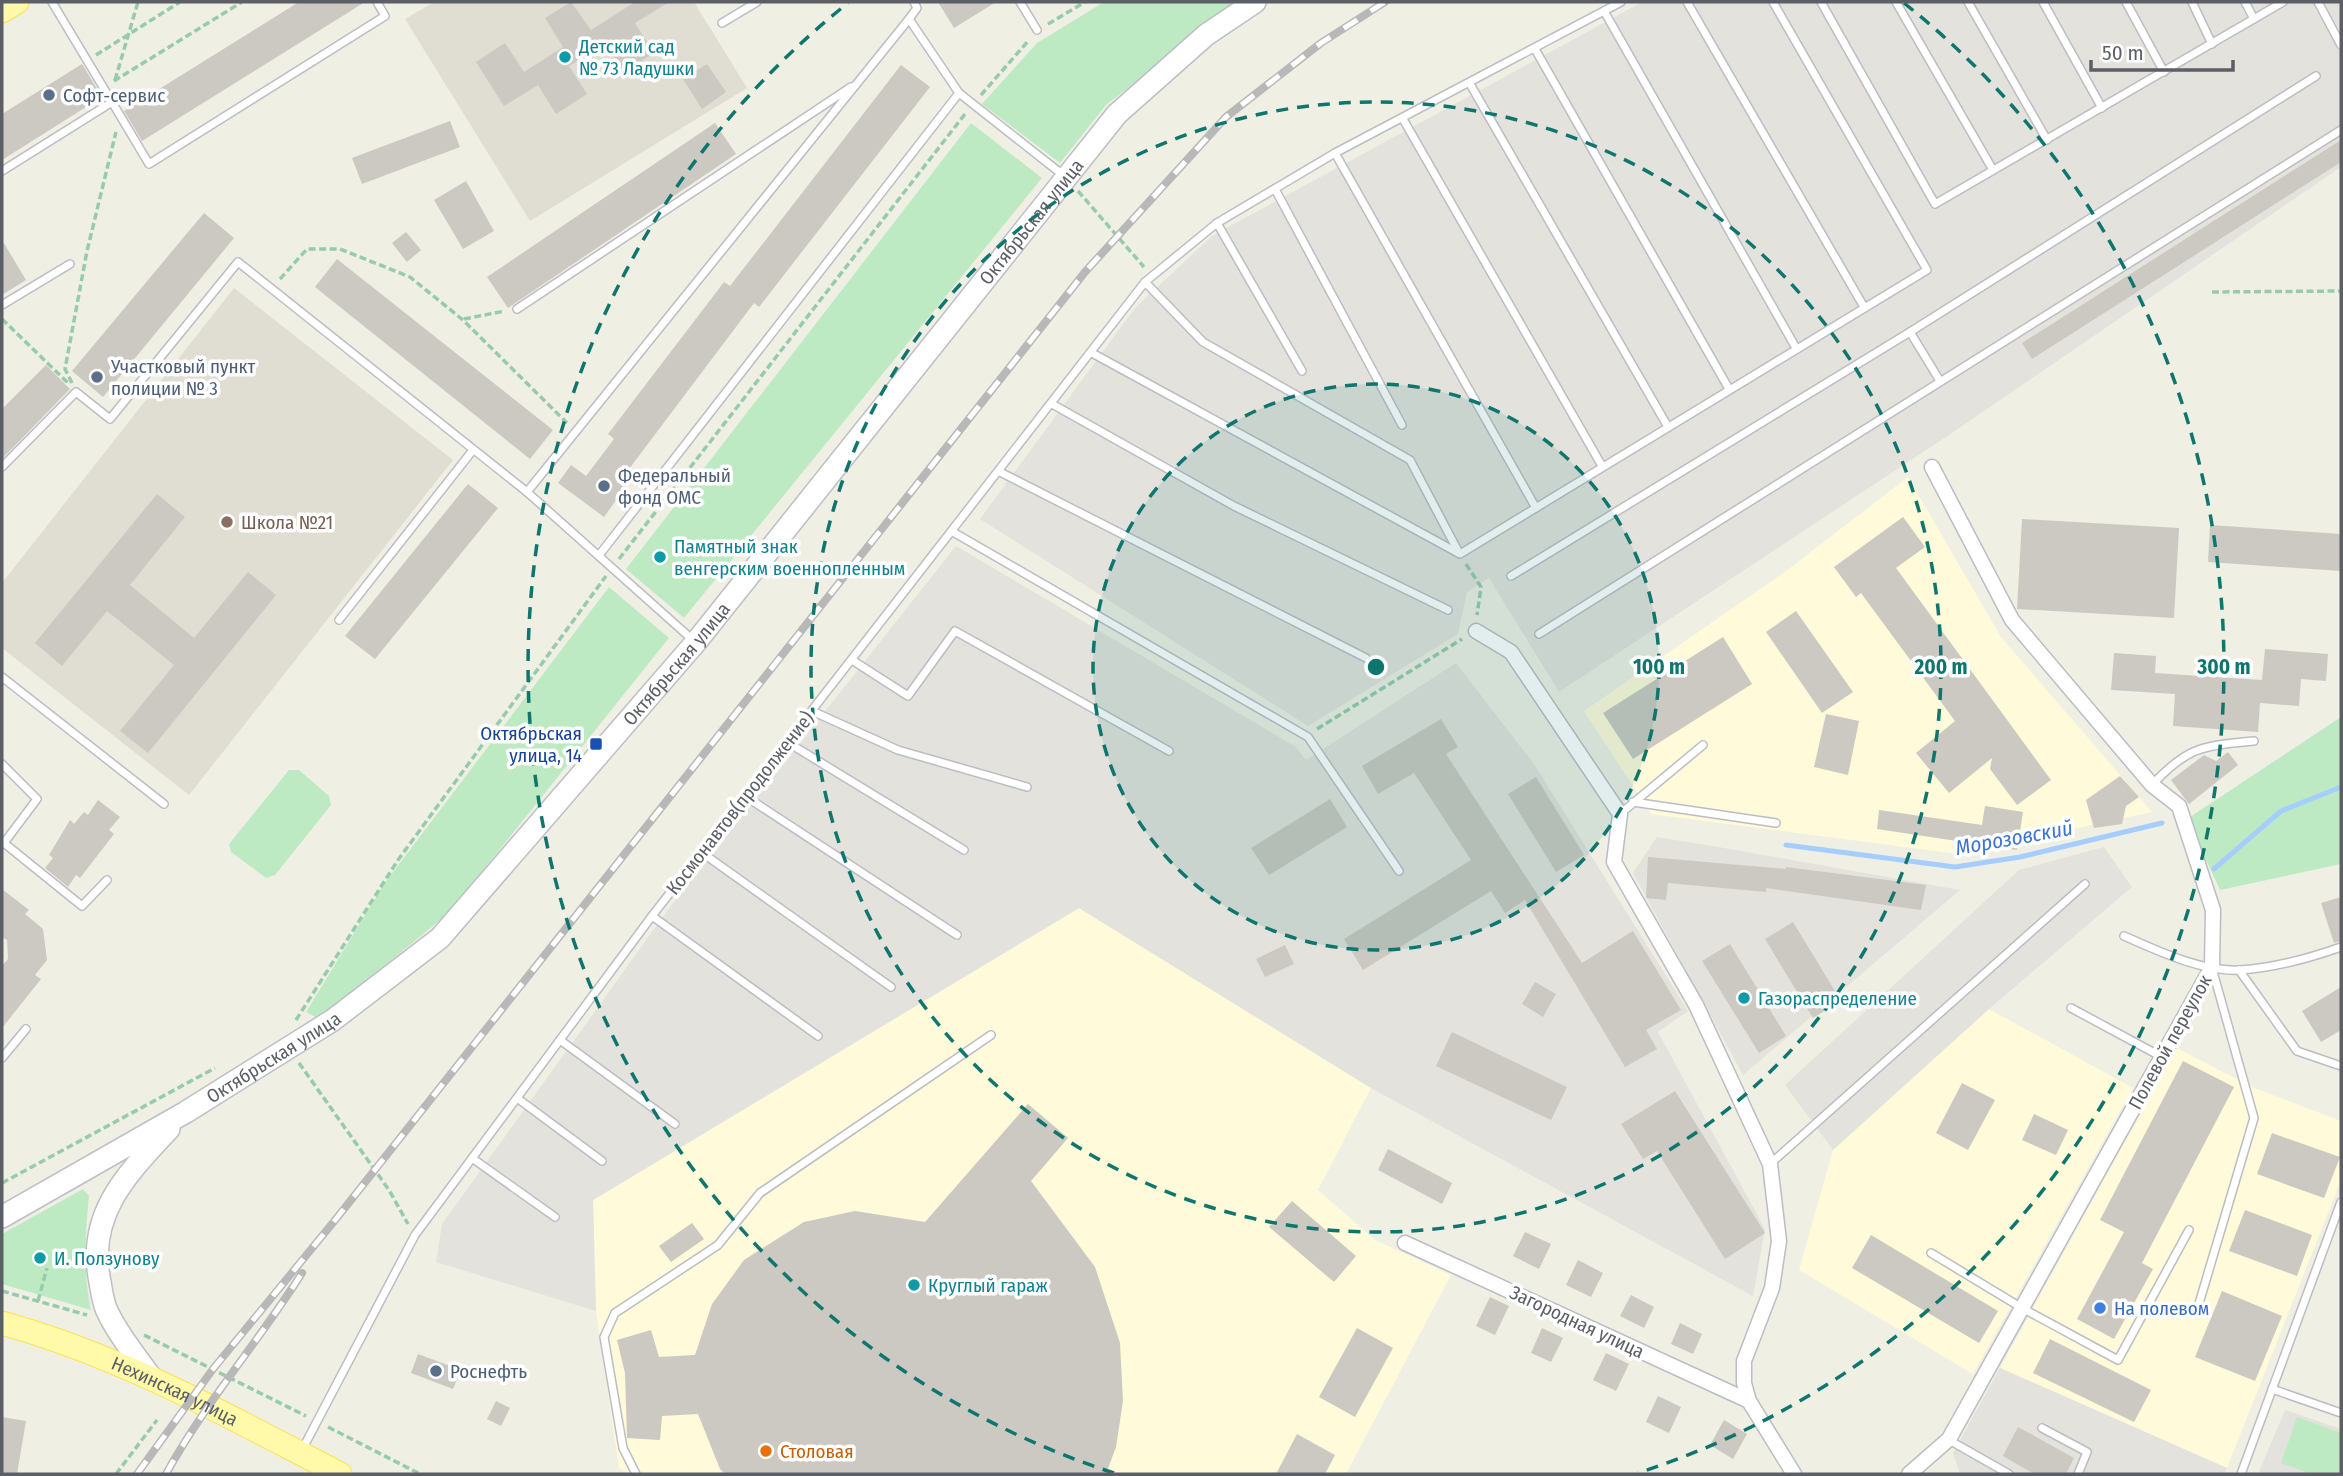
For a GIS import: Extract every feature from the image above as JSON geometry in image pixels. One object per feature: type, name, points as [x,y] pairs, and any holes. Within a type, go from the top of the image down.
[{"type":"main road","points":[[2,11],[17,2]]},
{"type":"main road","name":"Октябрьская улица","points":[[2,1217],[186,1112],[333,1020],[440,938],[696,642],[1117,114],[1206,35],[1255,2]]},
{"type":"main road","points":[[150,1376],[106,1310],[95,1260],[100,1225],[110,1201],[135,1164],[186,1112]]},
{"type":"main road","name":"Нехинская улица","points":[[2,1323],[85,1349],[150,1376],[340,1474]]},
{"type":"street","name":"Полевой переулок","points":[[1909,1474],[1949,1439],[2212,967],[2213,910],[2179,807],[2152,785],[2012,620],[1932,467]]},
{"type":"street","points":[[1476,631],[1511,652],[1620,814],[1614,862],[1696,1005],[1770,1164],[1779,1241],[1772,1288],[1744,1361],[1744,1383],[1749,1401],[1794,1474]]},
{"type":"street","name":"Загородная улица","points":[[1405,1243],[1749,1401]]},
{"type":"lane","points":[[51,2],[149,164],[385,16],[377,2]]},
{"type":"lane","points":[[722,23],[757,2]]},
{"type":"lane","points":[[527,492],[909,19],[917,8],[914,2]]},
{"type":"lane","points":[[1020,2],[1037,30]]},
{"type":"lane","name":"Космонавтов(продолжение)","points":[[300,1454],[415,1235],[701,852],[1149,279],[1217,223],[1335,153],[1621,2]]},
{"type":"lane","points":[[1687,2],[1864,307]]},
{"type":"lane","points":[[1460,554],[1927,270],[1773,2]]},
{"type":"lane","points":[[1821,2],[1934,204],[2283,2]]},
{"type":"lane","points":[[1896,2],[1993,170]]},
{"type":"lane","points":[[1968,2],[2047,140]]},
{"type":"lane","points":[[2043,2],[2102,108]]},
{"type":"lane","points":[[2126,2],[2164,72]]},
{"type":"lane","points":[[2192,2],[2213,44]]},
{"type":"lane","points":[[2245,2],[2254,19]]},
{"type":"lane","points":[[2318,2],[2341,45]]},
{"type":"lane","points":[[1604,11],[1796,348]]},
{"type":"lane","points":[[909,19],[959,93],[1066,178]]},
{"type":"lane","points":[[1535,49],[1729,389]]},
{"type":"lane","points":[[1511,576],[1910,332],[2316,76]]},
{"type":"lane","points":[[517,309],[858,83]]},
{"type":"lane","points":[[1470,84],[1668,427]]},
{"type":"lane","points":[[600,554],[959,93]]},
{"type":"lane","points":[[2,171],[112,102]]},
{"type":"lane","points":[[1403,119],[1602,466]]},
{"type":"lane","points":[[1539,634],[2341,130]]},
{"type":"lane","points":[[1335,153],[1536,508]]},
{"type":"lane","points":[[1275,189],[1402,425]]},
{"type":"lane","points":[[1217,223],[1302,372]]},
{"type":"lane","points":[[2,467],[76,392],[110,419],[238,262],[527,492],[696,642]]},
{"type":"lane","points":[[2,305],[70,264]]},
{"type":"lane","points":[[1149,279],[1203,342],[1409,460],[1460,554]]},
{"type":"lane","points":[[1910,332],[1940,381]]},
{"type":"lane","points":[[1092,353],[1460,554]]},
{"type":"lane","points":[[1052,404],[1234,506],[1448,610]]},
{"type":"lane","points":[[339,620],[473,450]]},
{"type":"lane","points":[[1000,472],[1366,657]]},
{"type":"lane","points":[[953,532],[1306,736],[1399,871]]},
{"type":"lane","points":[[852,660],[908,696],[955,631],[1169,751]]},
{"type":"lane","points":[[2,677],[164,804]]},
{"type":"lane","points":[[812,711],[898,750],[1027,787]]},
{"type":"lane","points":[[2152,785],[2174,761],[2208,745],[2254,741]]},
{"type":"lane","points":[[787,742],[964,850]]},
{"type":"lane","points":[[1620,814],[1703,745]]},
{"type":"lane","points":[[2,764],[37,799],[4,843],[82,906],[107,880]]},
{"type":"lane","points":[[745,796],[957,935]]},
{"type":"lane","points":[[1633,803],[1776,823]]},
{"type":"lane","points":[[701,852],[891,988]]},
{"type":"lane","points":[[1770,1164],[2085,884]]},
{"type":"lane","points":[[652,916],[818,1036]]},
{"type":"lane","points":[[2124,936],[2159,952],[2212,967],[2239,970],[2319,955],[2341,947]]},
{"type":"lane","points":[[2198,1307],[2254,1118],[2212,967]]},
{"type":"lane","points":[[2239,970],[2297,1051],[2341,1066]]},
{"type":"lane","points":[[2071,1008],[2162,1056]]},
{"type":"lane","points":[[2,1058],[26,1029]]},
{"type":"lane","points":[[636,1474],[623,1448],[604,1337],[615,1313],[718,1245],[760,1194],[991,1035]]},
{"type":"lane","points":[[560,1040],[675,1124]]},
{"type":"lane","points":[[517,1098],[602,1161]]},
{"type":"lane","points":[[472,1158],[555,1217]]},
{"type":"lane","points":[[2241,1474],[2341,1202]]},
{"type":"lane","points":[[1931,1253],[2022,1308],[2118,1360],[2189,1230]]},
{"type":"lane","points":[[2272,1389],[2341,1413]]},
{"type":"lane","points":[[2042,1428],[2087,1452],[2078,1474]]},
{"type":"lane","points":[[1949,1439],[2009,1474]]},
{"type":"path","points":[[115,81],[138,2]]},
{"type":"path","points":[[87,60],[180,2]]},
{"type":"path","points":[[104,88],[242,2]]},
{"type":"path","points":[[415,1235],[389,1190],[280,1033],[290,1028],[398,860],[613,567],[972,104],[1037,30],[1085,2]]},
{"type":"path","points":[[76,392],[65,369],[87,251],[120,116]]},
{"type":"path","points":[[1066,178],[1149,279]]},
{"type":"path","points":[[271,289],[307,249],[340,249],[410,277],[463,320],[576,432]]},
{"type":"path","points":[[2212,292],[2341,291]]},
{"type":"path","points":[[463,320],[517,309]]},
{"type":"path","points":[[2,319],[76,392]]},
{"type":"path","points":[[1306,736],[1476,631],[1481,587],[1460,554]]},
{"type":"path","points":[[2,1183],[220,1066]]},
{"type":"path","points":[[38,1301],[47,1268]]},
{"type":"path","points":[[2,1291],[113,1323],[160,1341],[420,1474]]},
{"type":"path","points":[[116,1474],[157,1420]]},
{"type":"shaded area","points":[[434,2],[694,2],[747,88],[530,221],[405,19]]},
{"type":"shaded area","points":[[1642,2],[2341,2],[2341,167],[1946,437],[1559,692],[1489,578],[1467,592],[1458,634],[1308,726],[980,519],[1135,308],[1212,236]]},
{"type":"shaded area","name":"Школа №21","points":[[234,288],[453,460],[189,795],[2,648],[2,583]]},
{"type":"shaded area","points":[[1908,477],[2001,637],[2152,812],[1958,854],[1651,814],[1584,711],[1786,571]]},
{"type":"shaded area","points":[[956,546],[1296,747],[1306,760],[1456,663],[1534,764],[1688,1011],[1658,1032],[1765,1229],[1753,1296],[1371,1088],[1079,908],[593,1200],[596,1311],[436,1262],[442,1224],[667,911]]},
{"type":"shaded area","points":[[1657,837],[1960,890],[1743,1075],[1633,873]]},
{"type":"shaded area","points":[[2104,847],[2132,887],[1989,1009],[1833,1150],[1785,1085],[2019,870]]},
{"type":"shaded area","points":[[1079,908],[1371,1088],[1318,1190],[1375,1240],[1451,1275],[1346,1474],[630,1474],[619,1468],[596,1311],[593,1200]]},
{"type":"shaded area","points":[[1989,1009],[2133,1088],[1973,1374],[1799,1270],[1833,1150]]},
{"type":"shaded area","points":[[2177,1048],[2252,1087],[2341,1121],[2341,1180],[2227,1468],[2000,1368]]},
{"type":"shaded area","points":[[2000,1368],[2227,1468],[2224,1474],[1960,1474],[1953,1453]]},
{"type":"shaded area","points":[[2285,1410],[2341,1429],[2341,1474],[2258,1474]]},
{"type":"green space","points":[[1104,2],[1239,2],[1106,105],[1060,163],[982,104],[1037,43]]},
{"type":"green space","points":[[971,123],[1042,178],[684,618],[626,569]]},
{"type":"green space","points":[[609,587],[669,638],[449,913],[319,1019],[306,1012],[384,884]]},
{"type":"green space","points":[[2341,717],[2341,864],[2220,890],[2187,819]]},
{"type":"green space","points":[[289,770],[299,770],[329,796],[331,805],[275,875],[266,878],[231,852],[229,844]]},
{"type":"green space","points":[[83,1189],[89,1196],[86,1254],[91,1310],[2,1284],[2,1234]]},
{"type":"green space","points":[[2297,1417],[2341,1433],[2341,1474],[2312,1474],[2281,1463]]},
{"type":"building","points":[[299,2],[365,2],[142,141],[124,111]]},
{"type":"building","name":"Детский сад № 73 Ладушки","points":[[571,2],[591,30],[635,2],[669,2],[635,23],[654,53],[624,72],[605,43],[569,66],[587,94],[556,114],[538,85],[504,106],[476,62],[505,43],[524,72],[563,47],[545,18]]},
{"type":"building","points":[[938,2],[996,2],[954,28]]},
{"type":"building","points":[[82,64],[102,97],[2,160],[2,114]]},
{"type":"building","points":[[707,64],[726,92],[702,109],[683,79]]},
{"type":"building","points":[[901,65],[930,87],[759,307],[754,303],[629,469],[635,474],[604,517],[558,483],[571,465],[586,476],[614,439],[608,434],[724,282],[730,286]]},
{"type":"building","points":[[450,121],[460,147],[362,184],[352,158]]},
{"type":"building","points":[[715,123],[736,154],[508,308],[487,277]]},
{"type":"building","points":[[2341,140],[2341,162],[2032,359],[2022,343]]},
{"type":"building","points":[[466,181],[494,231],[463,249],[434,200]]},
{"type":"building","points":[[204,213],[234,238],[103,397],[72,371]]},
{"type":"building","points":[[406,232],[421,250],[407,262],[392,243]]},
{"type":"building","points":[[2,240],[26,280],[2,295]]},
{"type":"building","points":[[337,259],[553,430],[530,459],[315,287]]},
{"type":"building","points":[[46,365],[70,389],[2,459],[2,409]]},
{"type":"building","points":[[468,484],[498,508],[375,659],[345,636]]},
{"type":"building","points":[[157,494],[185,517],[130,585],[194,638],[248,572],[276,595],[148,753],[120,731],[174,665],[107,611],[62,666],[35,643]]},
{"type":"building","points":[[1903,517],[1925,547],[1896,568],[2051,780],[2017,805],[1990,769],[1992,758],[1949,793],[1916,753],[1955,721],[1861,593],[1856,597],[1834,567]]},
{"type":"building","points":[[2022,519],[2179,528],[2174,618],[2017,609]]},
{"type":"building","points":[[2210,525],[2341,534],[2341,571],[2208,562]]},
{"type":"building","points":[[1796,611],[1853,692],[1822,713],[1766,632]]},
{"type":"building","points":[[1723,637],[1752,684],[1633,759],[1603,713]]},
{"type":"building","points":[[2265,649],[2328,654],[2326,681],[2301,679],[2299,706],[2260,703],[2258,732],[2173,726],[2175,694],[2111,690],[2114,653],[2156,656],[2155,673],[2262,680]]},
{"type":"building","points":[[1826,714],[1859,721],[1848,775],[1814,767]]},
{"type":"building","points":[[1441,719],[1458,747],[1446,754],[1582,963],[1633,931],[1681,1010],[1646,1030],[1657,1049],[1625,1067],[1525,900],[1505,913],[1491,891],[1363,970],[1344,939],[1471,860],[1414,773],[1378,794],[1362,766]]},
{"type":"building","points":[[2228,752],[2238,765],[2189,804],[2171,780],[2204,755],[2216,761]]},
{"type":"building","points":[[2120,776],[2139,797],[2126,806],[2122,824],[2094,828],[2086,800]]},
{"type":"building","points":[[1536,777],[1584,855],[1556,872],[1508,794]]},
{"type":"building","points":[[1330,799],[1347,827],[1269,875],[1251,848]]},
{"type":"building","points":[[98,800],[120,817],[109,830],[114,834],[80,878],[76,875],[68,887],[45,868],[53,858],[49,855],[70,820],[74,824],[84,812],[88,815]]},
{"type":"building","points":[[1985,806],[2023,812],[2017,850],[1877,829],[1879,810],[1982,825]]},
{"type":"building","points":[[1648,857],[1786,867],[1926,885],[1921,910],[1766,888],[1766,892],[1668,883],[1666,900],[1646,898]]},
{"type":"building","points":[[2,889],[29,910],[25,914],[43,929],[47,960],[35,975],[41,979],[2,1028],[2,966],[8,959],[7,940],[2,937]]},
{"type":"building","points":[[2341,897],[2341,941],[2334,943],[2321,903]]},
{"type":"building","points":[[1793,922],[1841,1001],[1813,1018],[1765,939]]},
{"type":"building","name":"Газораспределение","points":[[1730,944],[1786,1036],[1759,1053],[1702,961]]},
{"type":"building","points":[[1285,945],[1294,964],[1265,977],[1256,959]]},
{"type":"building","points":[[1535,982],[1556,994],[1543,1017],[1522,1004]]},
{"type":"building","points":[[2341,987],[2341,1030],[2321,1042],[2302,1011]]},
{"type":"building","points":[[1452,1032],[1567,1087],[1551,1120],[1436,1066]]},
{"type":"building","points":[[2183,1061],[2234,1087],[2142,1263],[2153,1269],[2114,1339],[2077,1319],[2124,1232],[2100,1220]]},
{"type":"building","points":[[1962,1083],[1995,1100],[1968,1150],[1936,1133]]},
{"type":"building","points":[[1675,1091],[1765,1233],[1725,1259],[1657,1151],[1643,1159],[1621,1124]]},
{"type":"building","name":"Круглый гараж","points":[[1028,1104],[1068,1138],[1031,1181],[1095,1267],[1120,1343],[1123,1401],[1116,1447],[1106,1474],[725,1474],[720,1469],[698,1414],[662,1416],[660,1440],[627,1438],[625,1373],[617,1340],[651,1330],[659,1357],[695,1355],[712,1304],[744,1260],[804,1222],[855,1211],[925,1222]]},
{"type":"building","points":[[2034,1114],[2068,1130],[2056,1155],[2022,1140]]},
{"type":"building","points":[[2272,1133],[2340,1157],[2324,1198],[2257,1174]]},
{"type":"building","points":[[1388,1149],[1452,1183],[1442,1204],[1378,1170]]},
{"type":"building","points":[[1292,1201],[1356,1256],[1334,1282],[1269,1227]]},
{"type":"building","points":[[2245,1210],[2312,1235],[2297,1276],[2229,1251]]},
{"type":"building","points":[[692,1223],[704,1239],[671,1262],[659,1246]]},
{"type":"building","points":[[1525,1232],[1551,1244],[1539,1269],[1513,1256]]},
{"type":"building","points":[[1871,1235],[1998,1311],[1979,1343],[1852,1268]]},
{"type":"building","points":[[1578,1260],[1603,1273],[1591,1297],[1566,1285]]},
{"type":"building","points":[[2222,1291],[2282,1316],[2255,1381],[2195,1357]]},
{"type":"building","points":[[1631,1295],[1654,1307],[1644,1328],[1620,1316]]},
{"type":"building","points":[[1490,1297],[1509,1306],[1495,1335],[1476,1326]]},
{"type":"building","points":[[1680,1323],[1702,1334],[1693,1354],[1671,1344]]},
{"type":"building","points":[[1357,1328],[1393,1348],[1355,1417],[1319,1397]]},
{"type":"building","points":[[1542,1328],[1563,1338],[1551,1362],[1531,1353]]},
{"type":"building","points":[[2050,1339],[2151,1390],[2134,1422],[2033,1373]]},
{"type":"building","points":[[1606,1353],[1629,1364],[1616,1391],[1593,1380]]},
{"type":"building","points":[[418,1354],[461,1370],[453,1389],[411,1373]]},
{"type":"building","points":[[1658,1396],[1681,1407],[1669,1433],[1646,1422]]},
{"type":"building","points":[[496,1401],[510,1408],[501,1426],[487,1419]]},
{"type":"building","points":[[2,1417],[26,1421],[17,1474],[2,1474]]},
{"type":"building","points":[[1724,1420],[1747,1434],[1733,1459],[1710,1445]]},
{"type":"building","points":[[2018,1427],[2074,1458],[2066,1474],[2034,1474],[2003,1456]]},
{"type":"building","points":[[1297,1434],[1335,1455],[1325,1474],[1276,1474]]},
{"type":"waterway","name":"Морозовский","points":[[2214,869],[2281,811],[2341,787]]},
{"type":"waterway","name":"Морозовский","points":[[1786,845],[1955,867],[2020,857],[2162,823]]},
{"type":"railway","points":[[137,1474],[213,1369],[336,1219],[1085,272],[1226,117],[1321,43],[1385,2]]},
{"type":"railway","points":[[166,1474],[198,1422],[302,1273]]},
{"type":"place","name":"Детский сад № 73 Ладушки","points":[[565,57]]},
{"type":"place","name":"Софт-сервис","points":[[49,95]]},
{"type":"place","name":"Участковый пункт полиции № 3","points":[[97,377]]},
{"type":"place","name":"Федеральный фонд ОМС","points":[[604,486]]},
{"type":"place","name":"Школа №21","points":[[227,522]]},
{"type":"place","name":"Памятный знак венгерским военнопленным","points":[[660,557]]},
{"type":"place","name":"Октябрьская улица, 14","points":[[596,744]]},
{"type":"place","name":"Газораспределение","points":[[1744,998]]},
{"type":"place","name":"И. Ползунову","points":[[40,1258]]},
{"type":"place","name":"Круглый гараж","points":[[914,1285]]},
{"type":"place","name":"На полевом","points":[[2100,1308]]},
{"type":"place","name":"Роснефть","points":[[436,1371]]},
{"type":"place","name":"Столовая","points":[[766,1451]]}]
